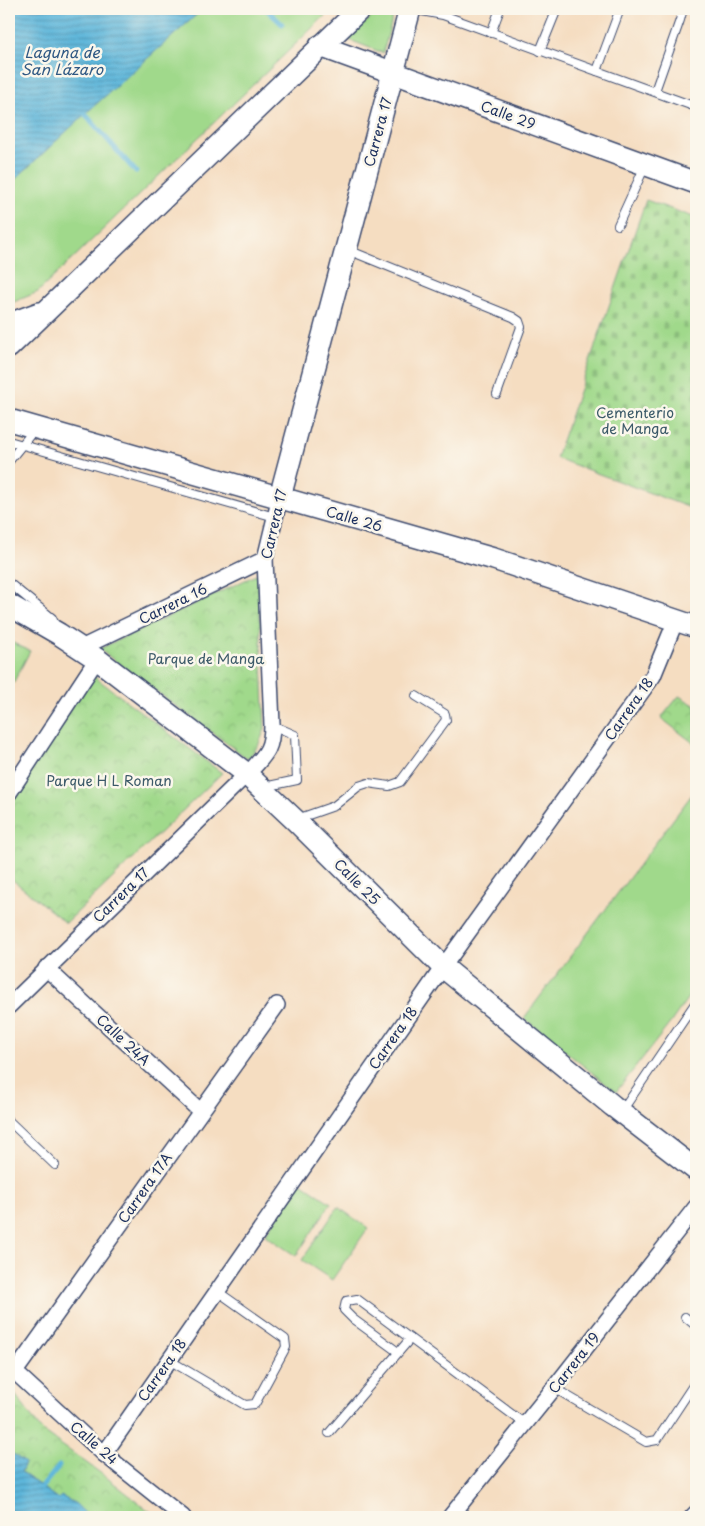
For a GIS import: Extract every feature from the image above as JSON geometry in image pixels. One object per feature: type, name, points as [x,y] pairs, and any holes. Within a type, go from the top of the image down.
[{"type":"main road","points":[[9,347],[360,9]]},
{"type":"main road","name":"Carrera 17","points":[[277,507],[411,9]]},
{"type":"main road","name":"Calle 29","points":[[320,46],[696,183]]},
{"type":"main road","points":[[9,324],[47,311]]},
{"type":"main road","name":"Calle 26","points":[[9,420],[29,435],[277,507],[494,559],[696,627]]},
{"type":"main road","name":"Calle 25","points":[[9,605],[89,654],[254,781],[443,967],[621,1112],[696,1170]]},
{"type":"street","name":"Carrera 17","points":[[9,1006],[46,968],[254,781],[268,752],[272,738],[264,559],[277,507]]},
{"type":"street","name":"Carrera 16","points":[[89,654],[264,559]]},
{"type":"street","name":"Carrera 18","points":[[104,1454],[443,967],[653,676],[676,620]]},
{"type":"street","points":[[9,793],[89,654]]},
{"type":"street","name":"Calle 24A","points":[[46,968],[200,1111]]},
{"type":"street","name":"Carrera 17A","points":[[12,1368],[276,1005]]},
{"type":"street","name":"Carrera 19","points":[[458,1514],[525,1424],[696,1207]]},
{"type":"street","name":"Calle 24","points":[[12,1368],[104,1454],[184,1517]]},
{"type":"street","points":[[692,1517],[696,1514]]},
{"type":"lane","points":[[411,9],[444,12],[492,33],[696,107]]},
{"type":"lane","points":[[492,33],[500,9]]},
{"type":"lane","points":[[540,50],[557,9]]},
{"type":"lane","points":[[596,71],[620,9]]},
{"type":"lane","points":[[655,91],[680,20],[682,9]]},
{"type":"lane","points":[[618,225],[646,165]]},
{"type":"lane","points":[[346,250],[504,313],[519,321],[521,327],[498,394]]},
{"type":"lane","points":[[9,440],[29,435]]},
{"type":"lane","points":[[9,461],[29,435]]},
{"type":"lane","points":[[9,583],[52,618],[59,634]]},
{"type":"lane","points":[[295,820],[334,806],[360,786],[368,783],[389,786],[400,782],[446,720],[445,714],[416,696]]},
{"type":"lane","points":[[254,781],[297,780],[295,735],[272,725]]},
{"type":"lane","points":[[621,1112],[696,1002]]},
{"type":"lane","points":[[9,1121],[55,1165]]},
{"type":"lane","points":[[169,1360],[245,1405],[255,1404],[286,1347],[285,1339],[217,1291]]},
{"type":"lane","points":[[398,1352],[344,1310],[346,1301],[357,1299],[525,1424]]},
{"type":"lane","points":[[685,1318],[696,1326]]},
{"type":"lane","points":[[329,1433],[410,1339]]},
{"type":"lane","points":[[554,1388],[646,1442],[656,1440],[696,1381]]},
{"type":"green space","points":[[203,9],[332,9],[38,292],[9,304],[9,185],[85,114]]},
{"type":"green space","points":[[380,9],[395,9],[383,53],[347,39]]},
{"type":"green space","name":"Cementerio de Manga","points":[[646,200],[696,218],[696,510],[556,458]]},
{"type":"green space","name":"Parque de Manga","points":[[258,574],[265,729],[258,746],[248,759],[99,649]]},
{"type":"green space","points":[[9,641],[30,651],[9,691]]},
{"type":"green space","name":"Parque H L Roman","points":[[92,675],[222,773],[66,923],[9,877],[9,801]]},
{"type":"green space","points":[[679,696],[696,706],[696,745],[661,718]]},
{"type":"green space","points":[[696,789],[696,986],[671,1022],[616,1092],[524,1018]]},
{"type":"green space","points":[[300,1182],[331,1203],[296,1256],[265,1235]]},
{"type":"green space","points":[[338,1207],[368,1228],[332,1280],[302,1260]]},
{"type":"green space","points":[[9,1386],[41,1430],[157,1517],[89,1517],[75,1504],[58,1499],[21,1472],[25,1463],[9,1451]]},
{"type":"water","name":"Laguna de San Lázaro","points":[[9,9],[203,9],[85,114],[9,185]]},
{"type":"water","points":[[9,1451],[25,1463],[21,1472],[58,1499],[61,1496],[76,1504],[89,1517],[9,1517]]},
{"type":"waterway","points":[[266,9],[282,24]]},
{"type":"waterway","points":[[85,114],[136,172]]},
{"type":"waterway","points":[[41,1488],[59,1466]]}]
